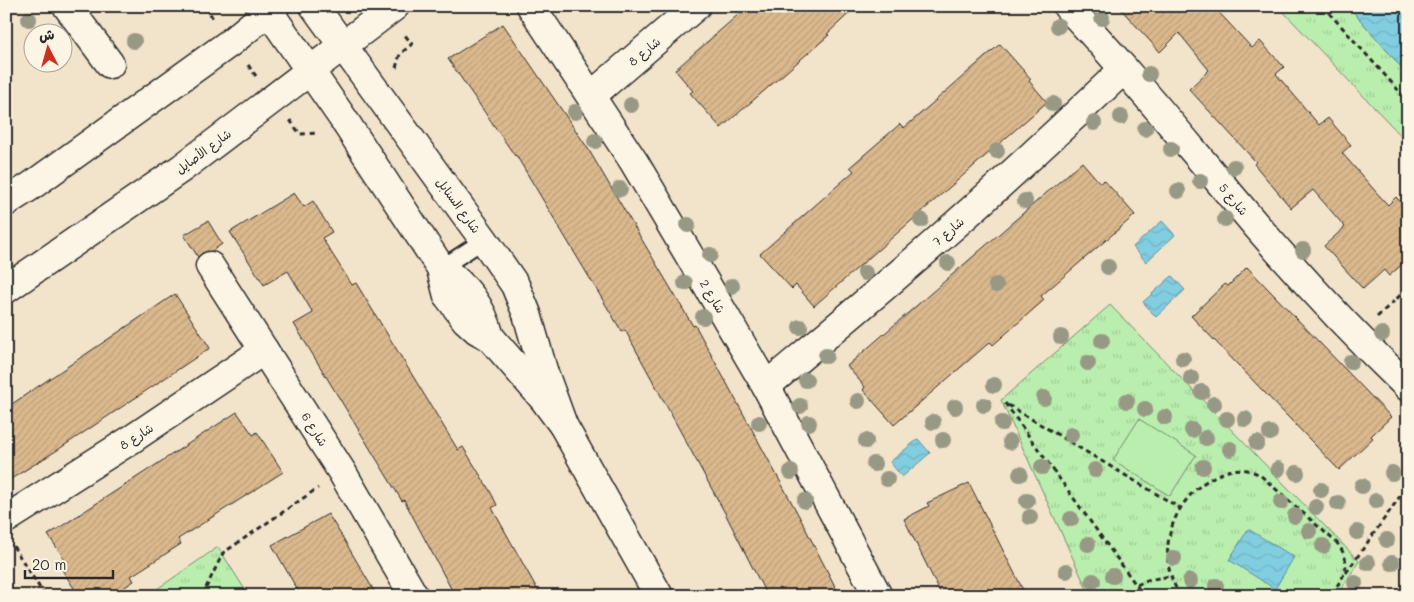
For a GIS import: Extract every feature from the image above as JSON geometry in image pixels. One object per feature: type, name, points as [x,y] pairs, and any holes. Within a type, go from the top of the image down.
[{"type":"street","points":[[67,6],[110,64]]},
{"type":"street","name":"شارع السنابل","points":[[314,6],[515,285],[527,314],[543,370],[563,425]]},
{"type":"street","name":"شارع الأصايل","points":[[6,289],[182,168],[395,6]]},
{"type":"street","name":"شارع 2","points":[[531,6],[634,162],[766,386],[878,596]]},
{"type":"street","name":"شارع 8","points":[[591,96],[696,6]]},
{"type":"street","name":"شارع 5","points":[[1067,6],[1124,69],[1280,252],[1408,387]]},
{"type":"street","points":[[6,202],[231,42],[270,8]]},
{"type":"street","name":"شارع السنابل","points":[[270,8],[441,268],[448,296],[457,309],[477,330],[490,337],[543,398],[563,425],[659,596]]},
{"type":"street","name":"شارع 7","points":[[766,386],[858,310],[948,231],[1124,69]]},
{"type":"street","name":"شارع 6","points":[[210,266],[342,472],[414,596]]},
{"type":"street","points":[[490,337],[511,330],[527,314]]},
{"type":"street","name":"شارع 8","points":[[9,531],[132,439],[264,350]]},
{"type":"lane","points":[[441,268],[484,240]]},
{"type":"path","points":[[1324,6],[1408,101]]},
{"type":"path","points":[[1358,336],[1408,288]]},
{"type":"path","points":[[1144,596],[1005,403],[1180,508]]},
{"type":"path","points":[[1182,596],[1171,576],[1168,559],[1168,541],[1172,524],[1180,508],[1195,489],[1215,476],[1235,469],[1252,471],[1260,475],[1337,543],[1343,550],[1346,558],[1344,575]]},
{"type":"path","points":[[202,596],[223,553],[342,472]]},
{"type":"path","points":[[1330,596],[1408,486]]},
{"type":"path","points":[[9,531],[45,596]]},
{"type":"path","points":[[1136,585],[1147,580],[1171,576]]},
{"type":"green space","points":[[1278,6],[1349,7],[1408,75],[1408,143]]},
{"type":"green space","points":[[1110,305],[1359,561],[1337,596],[1090,596],[1001,400]]},
{"type":"green space","points":[[1139,419],[1196,455],[1170,496],[1113,460]]},
{"type":"green space","points":[[218,547],[249,596],[147,596]]},
{"type":"water","points":[[1408,6],[1408,75],[1349,7]]},
{"type":"water","points":[[1162,221],[1175,235],[1146,262],[1133,247]]},
{"type":"water","points":[[1172,276],[1185,290],[1156,317],[1143,302]]},
{"type":"water","points":[[918,439],[930,453],[902,477],[890,462]]},
{"type":"water","points":[[1248,529],[1294,557],[1275,589],[1229,560]]},
{"type":"building","points":[[748,6],[857,6],[827,34],[829,35],[721,128],[690,93],[693,91],[675,70]]},
{"type":"building","points":[[1118,6],[1213,6],[1252,48],[1260,41],[1284,67],[1276,74],[1319,125],[1328,118],[1351,145],[1342,153],[1376,192],[1388,205],[1396,197],[1408,210],[1408,259],[1389,276],[1384,270],[1363,289],[1324,246],[1345,227],[1313,190],[1291,208],[1254,164],[1256,162],[1189,89],[1209,70],[1179,33],[1160,52]]},
{"type":"building","points":[[503,24],[587,147],[693,326],[695,325],[799,516],[840,596],[767,596],[725,513],[625,330],[622,332],[516,155],[448,59]]},
{"type":"building","points":[[1000,44],[1031,79],[1029,81],[1047,102],[814,306],[796,285],[792,289],[760,254],[854,171],[850,167],[900,124],[904,128]]},
{"type":"building","points":[[1082,162],[1100,183],[1104,180],[1135,215],[1041,296],[1044,300],[993,345],[990,342],[894,425],[863,390],[865,387],[847,366]]},
{"type":"building","points":[[294,193],[304,207],[313,201],[332,232],[322,238],[352,285],[356,283],[458,450],[463,447],[490,491],[497,505],[492,508],[541,596],[455,596],[404,500],[402,501],[294,324],[313,313],[288,271],[264,285],[230,232]]},
{"type":"building","points":[[208,221],[222,244],[212,251],[202,253],[198,257],[184,235]]},
{"type":"building","points":[[1247,267],[1391,417],[1371,436],[1373,438],[1339,470],[1191,316],[1225,284],[1228,286]]},
{"type":"building","points":[[175,294],[210,348],[56,451],[6,482],[6,408]]},
{"type":"building","points":[[237,412],[253,435],[257,432],[283,472],[178,539],[181,544],[131,576],[134,581],[111,596],[79,596],[57,562],[64,558],[48,535]]},
{"type":"building","points":[[969,483],[1026,596],[942,596],[904,519],[929,506],[927,503]]},
{"type":"building","points":[[328,514],[377,596],[301,596],[272,545]]}]
